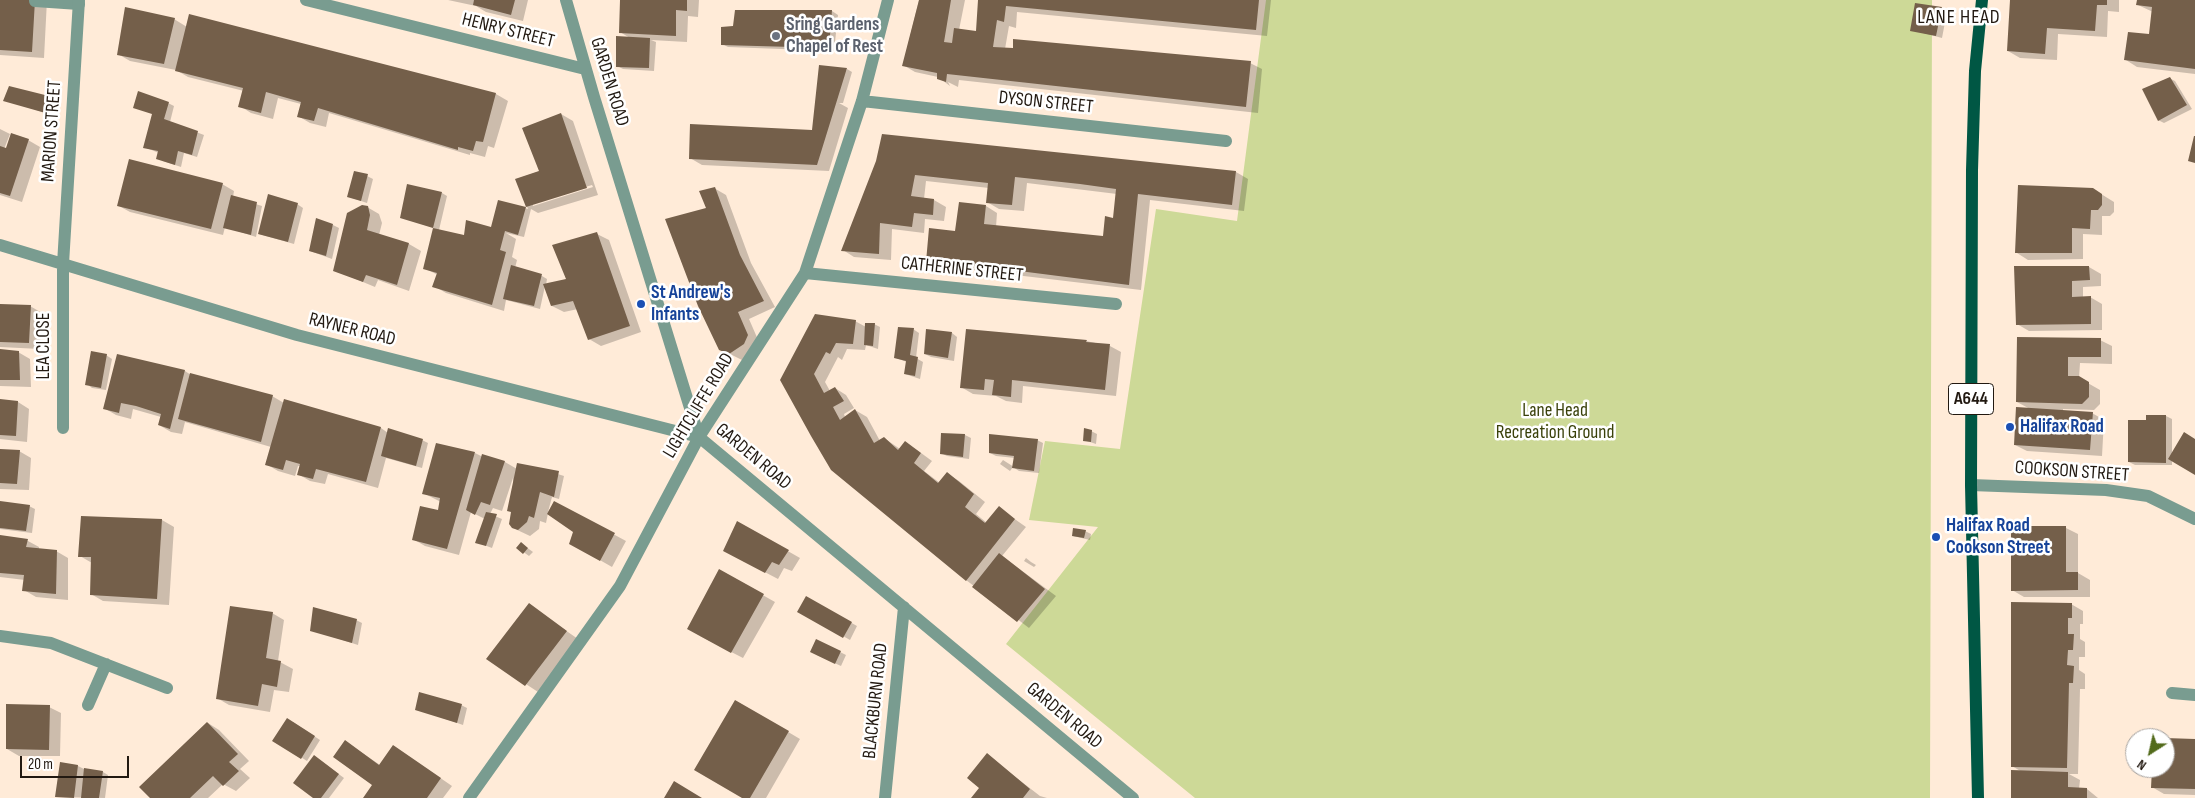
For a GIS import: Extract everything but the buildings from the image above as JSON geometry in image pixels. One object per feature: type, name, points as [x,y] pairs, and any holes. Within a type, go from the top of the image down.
[{"type":"main road","name":"A644","points":[[1978,798],[1971,485],[1972,170],[1975,71],[1982,0]]},
{"type":"street","name":"HENRY STREET","points":[[306,0],[585,69]]},
{"type":"street","name":"GARDEN ROAD","points":[[566,0],[585,69],[699,437],[1134,798]]},
{"type":"street","name":"LIGHTCLIFFE ROAD","points":[[469,798],[620,586],[699,437],[806,273],[862,102],[888,0]]},
{"type":"street","points":[[35,1],[79,2]]},
{"type":"street","name":"MARION STREET","points":[[63,264],[79,2]]},
{"type":"street","name":"DYSON STREET","points":[[862,102],[1226,141]]},
{"type":"street","name":"RAYNER ROAD","points":[[0,245],[297,335],[699,437]]},
{"type":"street","name":"LEA CLOSE","points":[[63,264],[63,428]]},
{"type":"street","name":"CATHERINE STREET","points":[[806,273],[1116,304]]},
{"type":"street","name":"COOKSON STREET","points":[[1971,485],[2106,490],[2148,496],[2195,519]]},
{"type":"street","name":"BLACKBURN ROAD","points":[[885,798],[904,607]]},
{"type":"street","points":[[0,636],[51,643],[167,688]]},
{"type":"street","points":[[88,705],[106,664]]},
{"type":"street","points":[[2172,693],[2195,694]]},
{"type":"green space","name":"Lane Head Recreation Ground","points":[[1266,0],[1932,0],[1930,798],[1195,798],[1006,644],[1098,527],[1029,520],[1045,441],[1120,449],[1156,209],[1237,221]]},
{"type":"place","name":"Sring Gardens Chapel of Rest","points":[[776,36]]},
{"type":"place","name":"St Andrew's Infants","points":[[641,304]]},
{"type":"place","name":"Halifax Road","points":[[2010,427]]},
{"type":"place","name":"Halifax Road Cookson Street","points":[[1936,537]]},
{"type":"district","name":"LANE HEAD","points":[[1959,18]]}]
